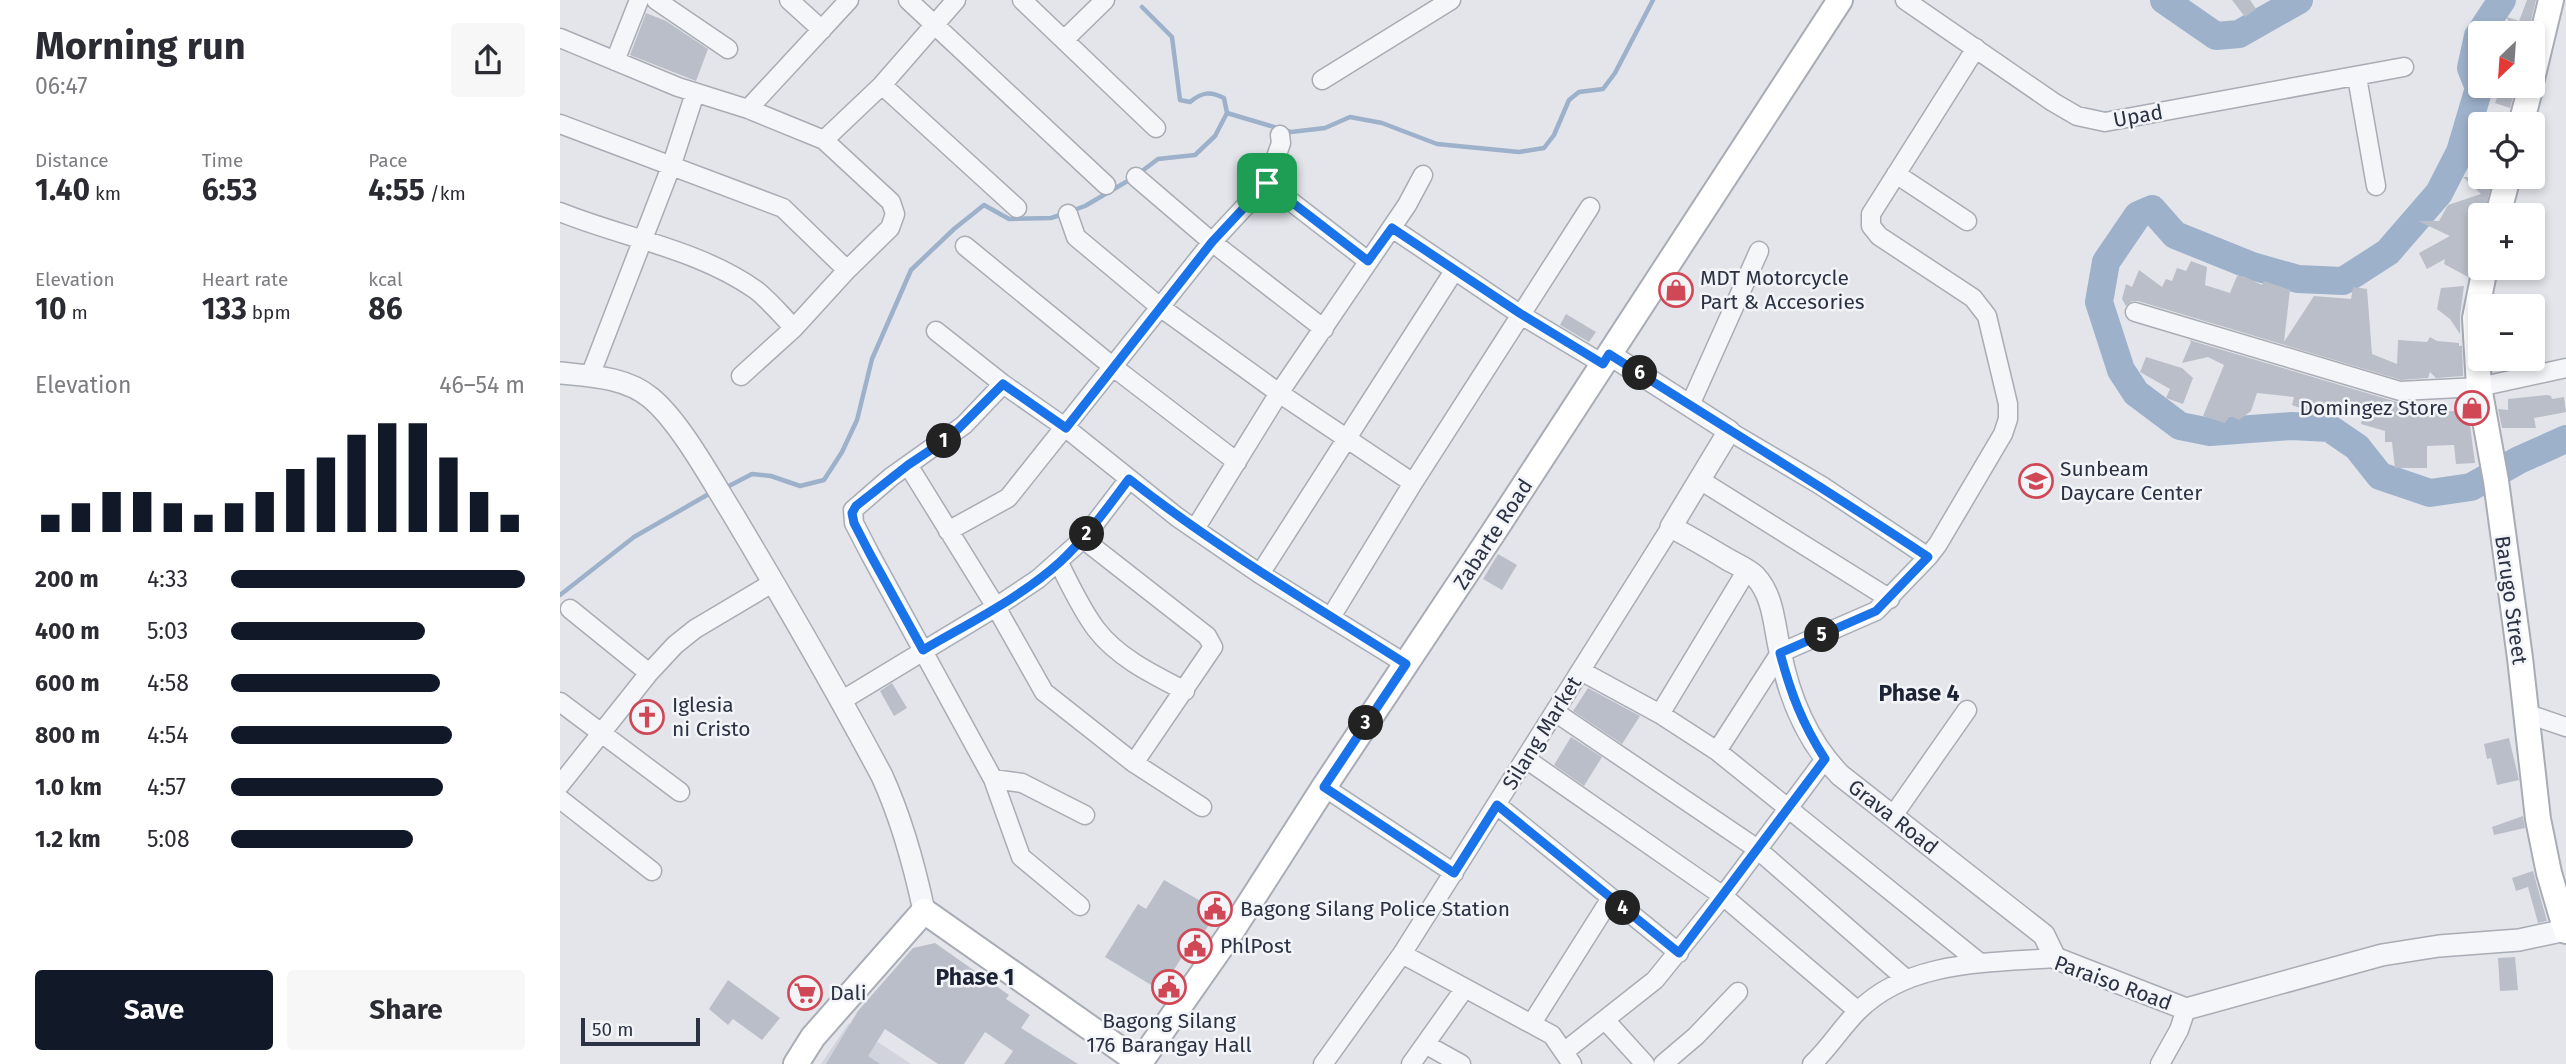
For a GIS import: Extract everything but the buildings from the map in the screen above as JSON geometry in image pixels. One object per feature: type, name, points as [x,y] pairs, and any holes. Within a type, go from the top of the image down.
[{"type":"main road","name":"Zabarte Road","points":[[1140,1063],[1228,937],[1840,0]]},
{"type":"main road","points":[[2545,25],[2551,0]]},
{"type":"main road","name":"Barugo Street","points":[[2483,280],[2475,318],[2480,387],[2496,481],[2538,819],[2549,873],[2566,930]]},
{"type":"main road","points":[[796,1064],[813,1037],[924,911],[1140,1063]]},
{"type":"street","points":[[615,61],[639,0]]},
{"type":"street","points":[[656,0],[728,49]]},
{"type":"street","points":[[789,0],[822,30]]},
{"type":"street","points":[[748,109],[849,0]]},
{"type":"street","points":[[908,0],[1106,185]]},
{"type":"street","points":[[824,140],[882,85],[956,0]]},
{"type":"street","points":[[1022,0],[1156,128]]},
{"type":"street","points":[[1065,39],[1105,0]]},
{"type":"street","points":[[1322,80],[1451,0]]},
{"type":"street","name":"Upad","points":[[1905,0],[2077,116],[2105,122],[2404,67]]},
{"type":"street","points":[[560,38],[695,93],[748,109],[824,140],[891,202],[895,214],[890,228],[846,270],[794,328],[741,376]]},
{"type":"street","points":[[1717,751],[1780,653],[1870,615],[1890,599],[1930,554],[2003,434],[2008,419],[2008,404],[1987,316],[1973,298],[1880,236],[1871,226],[1871,214],[1976,48]]},
{"type":"street","points":[[2357,77],[2376,186]]},
{"type":"street","points":[[882,85],[1017,208]]},
{"type":"street","points":[[590,376],[672,164],[695,93]]},
{"type":"street","points":[[560,124],[783,208],[846,270]]},
{"type":"street","points":[[948,531],[1008,498],[1212,242],[1267,183],[1281,143],[1280,135]]},
{"type":"street","points":[[1896,174],[1967,221]]},
{"type":"street","points":[[1195,529],[1279,393],[1392,228],[1423,175]]},
{"type":"street","points":[[1136,177],[1212,242],[1324,329]]},
{"type":"street","points":[[1267,183],[1368,261]]},
{"type":"street","points":[[1331,617],[1413,483],[1590,207]]},
{"type":"street","points":[[560,212],[689,256],[756,291],[794,328]]},
{"type":"street","points":[[1068,214],[1076,237],[1160,307],[1279,393],[1413,483]]},
{"type":"street","points":[[1392,228],[1521,314],[1690,405],[1930,554]]},
{"type":"street","points":[[965,246],[1112,366],[1237,462]]},
{"type":"street","points":[[1690,405],[1759,251]]},
{"type":"street","points":[[1260,574],[1454,271]]},
{"type":"street","points":[[2135,312],[2400,391],[2480,387],[2566,368]]},
{"type":"street","points":[[936,331],[1195,529],[1260,574],[1406,664]]},
{"type":"street","points":[[560,373],[620,381],[638,389],[664,411],[705,469],[774,582],[841,701],[897,809],[911,853],[924,911]]},
{"type":"street","points":[[1003,384],[964,425],[908,465],[861,502],[852,513],[854,523],[870,554],[993,779],[1025,862],[1080,906]]},
{"type":"street","name":"Silang Market","points":[[1322,1064],[1402,954],[1454,873],[1671,527],[1728,431]]},
{"type":"street","points":[[908,465],[996,607],[1044,692],[1134,763],[1202,807]]},
{"type":"street","points":[[841,701],[996,607],[1059,563],[1083,539],[1129,479]]},
{"type":"street","points":[[1700,480],[1890,599]]},
{"type":"street","name":"Grava Road","points":[[1671,527],[1747,570],[1765,590],[1797,710],[1825,759],[1840,775],[1892,817],[2044,935],[2055,958]]},
{"type":"street","points":[[1083,539],[1212,642],[1213,647],[1185,691],[1134,763]]},
{"type":"street","points":[[1059,563],[1083,610],[1111,645],[1185,691]]},
{"type":"street","points":[[1660,714],[1747,570]]},
{"type":"street","points":[[560,785],[649,673],[675,645],[695,628],[774,582]]},
{"type":"street","points":[[570,609],[649,673]]},
{"type":"street","points":[[1581,671],[1660,714],[1717,751],[1980,963]]},
{"type":"street","points":[[560,702],[680,792]]},
{"type":"street","points":[[1892,817],[1967,710]]},
{"type":"street","points":[[1555,712],[1756,848],[1906,979]]},
{"type":"street","points":[[2525,713],[2566,727]]},
{"type":"street","points":[[1526,759],[1723,896],[1858,1011]]},
{"type":"street","points":[[1402,954],[1552,1035],[1568,1058],[1606,1021],[1655,981],[1723,896],[1756,848],[1825,759]]},
{"type":"street","points":[[993,779],[1022,783],[1085,815]]},
{"type":"street","points":[[1324,787],[1454,873]]},
{"type":"street","points":[[560,799],[652,871]]},
{"type":"street","points":[[1497,805],[1679,953]]},
{"type":"street","points":[[1532,1023],[1611,898]]},
{"type":"street","name":"Paraiso Road","points":[[1816,1062],[1858,1011],[1879,994],[1906,979],[1942,968],[2055,958],[2186,1009],[2382,955],[2439,946],[2519,940],[2566,930]]},
{"type":"street","points":[[1411,1064],[1465,988]]},
{"type":"street","points":[[1663,1064],[1696,1036],[1738,992]]},
{"type":"street","points":[[2160,1064],[2179,1030],[2186,1009]]},
{"type":"street","points":[[1606,1021],[1645,1064]]},
{"type":"street","points":[[1425,1044],[1461,1064]]},
{"type":"shaded area","points":[[849,1023],[911,1064],[821,1064]]},
{"type":"waterway","points":[[1227,113],[1291,132],[1325,128],[1350,117],[1382,123],[1437,144],[1519,152],[1544,148],[1554,135],[1569,100],[1579,92],[1603,89],[1615,73],[1653,0]]},
{"type":"waterway","points":[[2164,0],[2216,36],[2239,34],[2299,0]]},
{"type":"waterway","points":[[2502,0],[2478,36],[2471,68],[2479,88],[2460,152],[2439,193],[2388,252],[2343,281],[2298,279],[2252,266],[2175,235],[2152,209],[2138,215],[2106,262],[2099,302],[2121,370],[2136,393],[2180,426],[2210,432],[2292,426],[2329,428],[2357,447],[2380,476],[2430,493],[2471,487],[2519,460],[2566,439]]},
{"type":"waterway","points":[[1138,174],[1158,159],[1195,155],[1215,136],[1227,113],[1224,98],[1214,94],[1202,94],[1190,102],[1180,100],[1172,37],[1142,7]]},
{"type":"waterway","points":[[1071,211],[1085,206],[1131,179]]},
{"type":"waterway","points":[[729,486],[752,474],[771,476],[800,486],[824,480],[842,452],[857,420],[872,359],[911,270],[954,229],[984,205],[1009,219],[1051,218],[1063,214]]},
{"type":"waterway","points":[[560,595],[634,537],[707,495]]},
{"type":"place","name":"MDT Motorcycle Part & Accesories","points":[[1676,290]]},
{"type":"place","name":"Domingez Store","points":[[2472,408]]},
{"type":"place","name":"Sunbeam Daycare Center","points":[[2036,481]]},
{"type":"place","name":"Iglesia ni Cristo","points":[[647,717]]},
{"type":"place","name":"Bagong Silang Police Station","points":[[1215,909]]},
{"type":"place","name":"PhlPost","points":[[1195,946]]},
{"type":"place","name":"Bagong Silang 176 Barangay Hall","points":[[1169,987]]},
{"type":"place","name":"Dali","points":[[805,993]]},
{"type":"district","name":"Phase 4","points":[[1919,693]]},
{"type":"district","name":"Phase 1","points":[[975,977]]},
{"type":"route","points":[[1267,183],[1368,261],[1392,228],[1454,271],[1603,364],[1609,354],[1728,431],[1822,486],[1928,557],[1876,611],[1780,653],[1802,721],[1825,759],[1679,953],[1497,805],[1454,873],[1324,787],[1406,664],[1260,574],[1177,517],[1129,479],[1083,539],[1059,563],[996,607],[923,650],[870,554],[854,523],[852,513],[856,506],[891,477],[950,437],[1003,384],[1066,428],[1212,242],[1267,183]]}]
